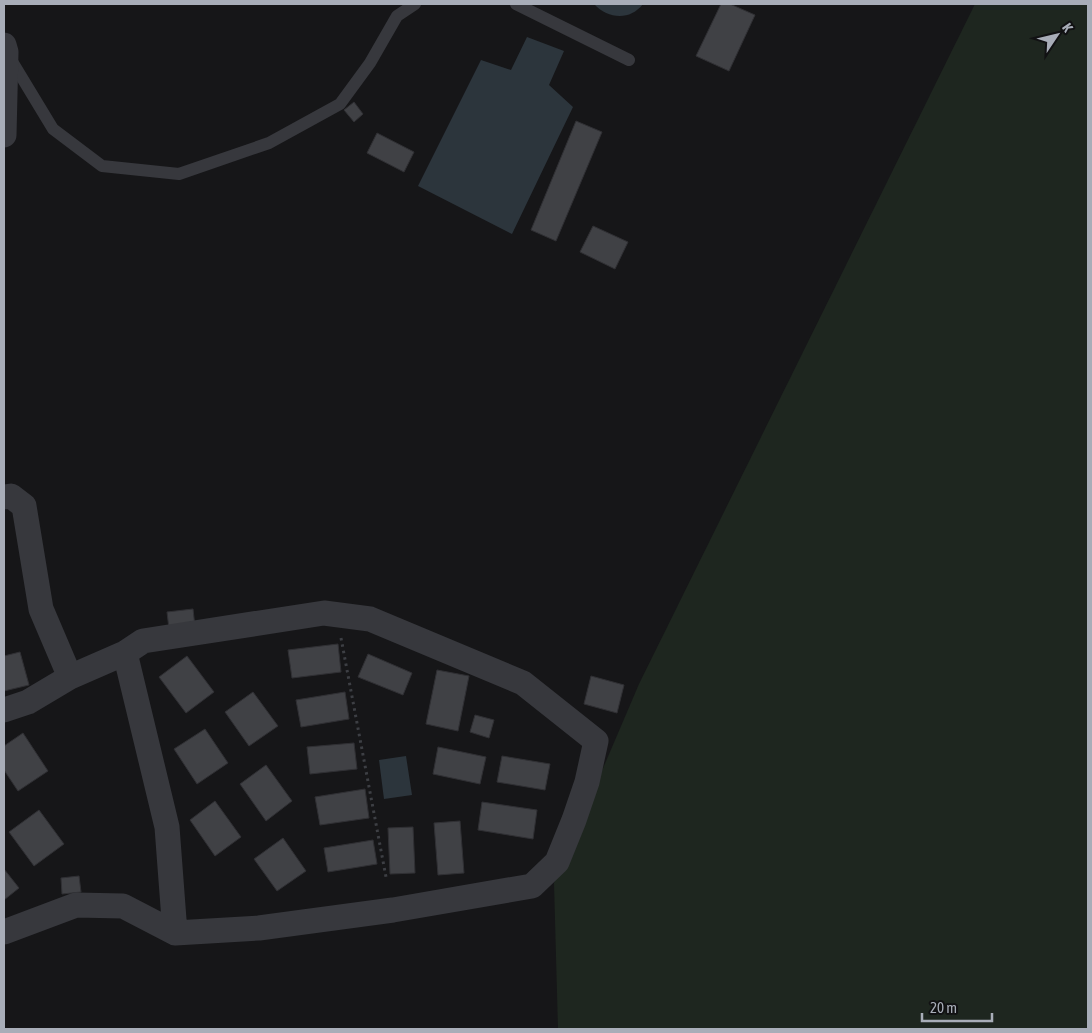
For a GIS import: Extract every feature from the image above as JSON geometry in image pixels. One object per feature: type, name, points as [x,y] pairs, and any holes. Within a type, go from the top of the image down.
[{"type":"street","points":[[4,135],[5,48]]},
{"type":"street","points":[[4,496],[11,496],[24,506],[41,609],[70,676]]},
{"type":"street","points":[[4,710],[28,702],[70,676],[125,653],[142,641],[324,613],[370,620],[523,683],[596,741],[587,782],[557,862],[532,886],[393,910],[259,928],[175,933],[124,906],[76,905],[4,932]]},
{"type":"street","points":[[125,653],[167,827],[175,933]]},
{"type":"lane","points":[[5,48],[52,129],[102,166],[180,174],[269,143],[340,104],[370,63],[397,16],[415,4]]},
{"type":"lane","points":[[516,4],[629,60]]},
{"type":"path","points":[[336,615],[386,877]]},
{"type":"shaded area","points":[[594,4],[643,4],[632,13],[619,16],[606,13]]},
{"type":"shaded area","points":[[975,4],[1088,4],[1088,1029],[558,1029],[554,883],[639,684]]},
{"type":"shaded area","points":[[527,37],[564,51],[549,85],[573,107],[512,234],[418,186],[481,60],[511,70]]},
{"type":"shaded area","points":[[406,756],[412,795],[384,799],[379,760]]},
{"type":"building","points":[[721,4],[730,4],[755,15],[729,71],[696,56]]},
{"type":"building","points":[[354,102],[363,114],[354,122],[344,110]]},
{"type":"building","points":[[576,121],[602,132],[556,241],[531,230]]},
{"type":"building","points":[[377,133],[414,152],[404,172],[367,153]]},
{"type":"building","points":[[593,226],[628,242],[615,269],[580,252]]},
{"type":"building","points":[[193,609],[195,627],[169,629],[167,612]]},
{"type":"building","points":[[338,644],[341,672],[292,678],[288,650]]},
{"type":"building","points":[[20,652],[29,685],[4,691],[4,656]]},
{"type":"building","points":[[368,654],[412,673],[403,695],[358,677]]},
{"type":"building","points":[[187,656],[214,692],[186,713],[159,677]]},
{"type":"building","points":[[437,670],[469,676],[458,731],[426,724]]},
{"type":"building","points":[[591,676],[624,685],[617,713],[584,704]]},
{"type":"building","points":[[253,692],[278,726],[249,746],[225,712]]},
{"type":"building","points":[[345,692],[349,719],[301,727],[296,700]]},
{"type":"building","points":[[475,715],[494,720],[489,738],[470,732]]},
{"type":"building","points":[[205,729],[228,763],[197,784],[174,749]]},
{"type":"building","points":[[23,733],[48,771],[18,791],[4,770],[4,746]]},
{"type":"building","points":[[354,743],[357,769],[310,774],[307,747]]},
{"type":"building","points":[[438,747],[486,757],[480,784],[433,774]]},
{"type":"building","points":[[502,756],[550,764],[545,790],[497,782]]},
{"type":"building","points":[[266,765],[292,801],[266,821],[240,784]]},
{"type":"building","points":[[365,789],[369,818],[320,825],[315,797]]},
{"type":"building","points":[[215,801],[241,837],[215,856],[190,820]]},
{"type":"building","points":[[482,802],[537,810],[533,839],[478,830]]},
{"type":"building","points":[[39,810],[64,844],[34,866],[9,832]]},
{"type":"building","points":[[460,821],[464,873],[438,875],[434,823]]},
{"type":"building","points":[[413,827],[415,873],[390,874],[388,828]]},
{"type":"building","points":[[283,838],[306,871],[277,891],[254,859]]},
{"type":"building","points":[[373,840],[377,864],[328,872],[324,848]]},
{"type":"building","points":[[4,869],[19,888],[4,900]]},
{"type":"building","points":[[79,876],[81,892],[62,894],[61,878]]}]
